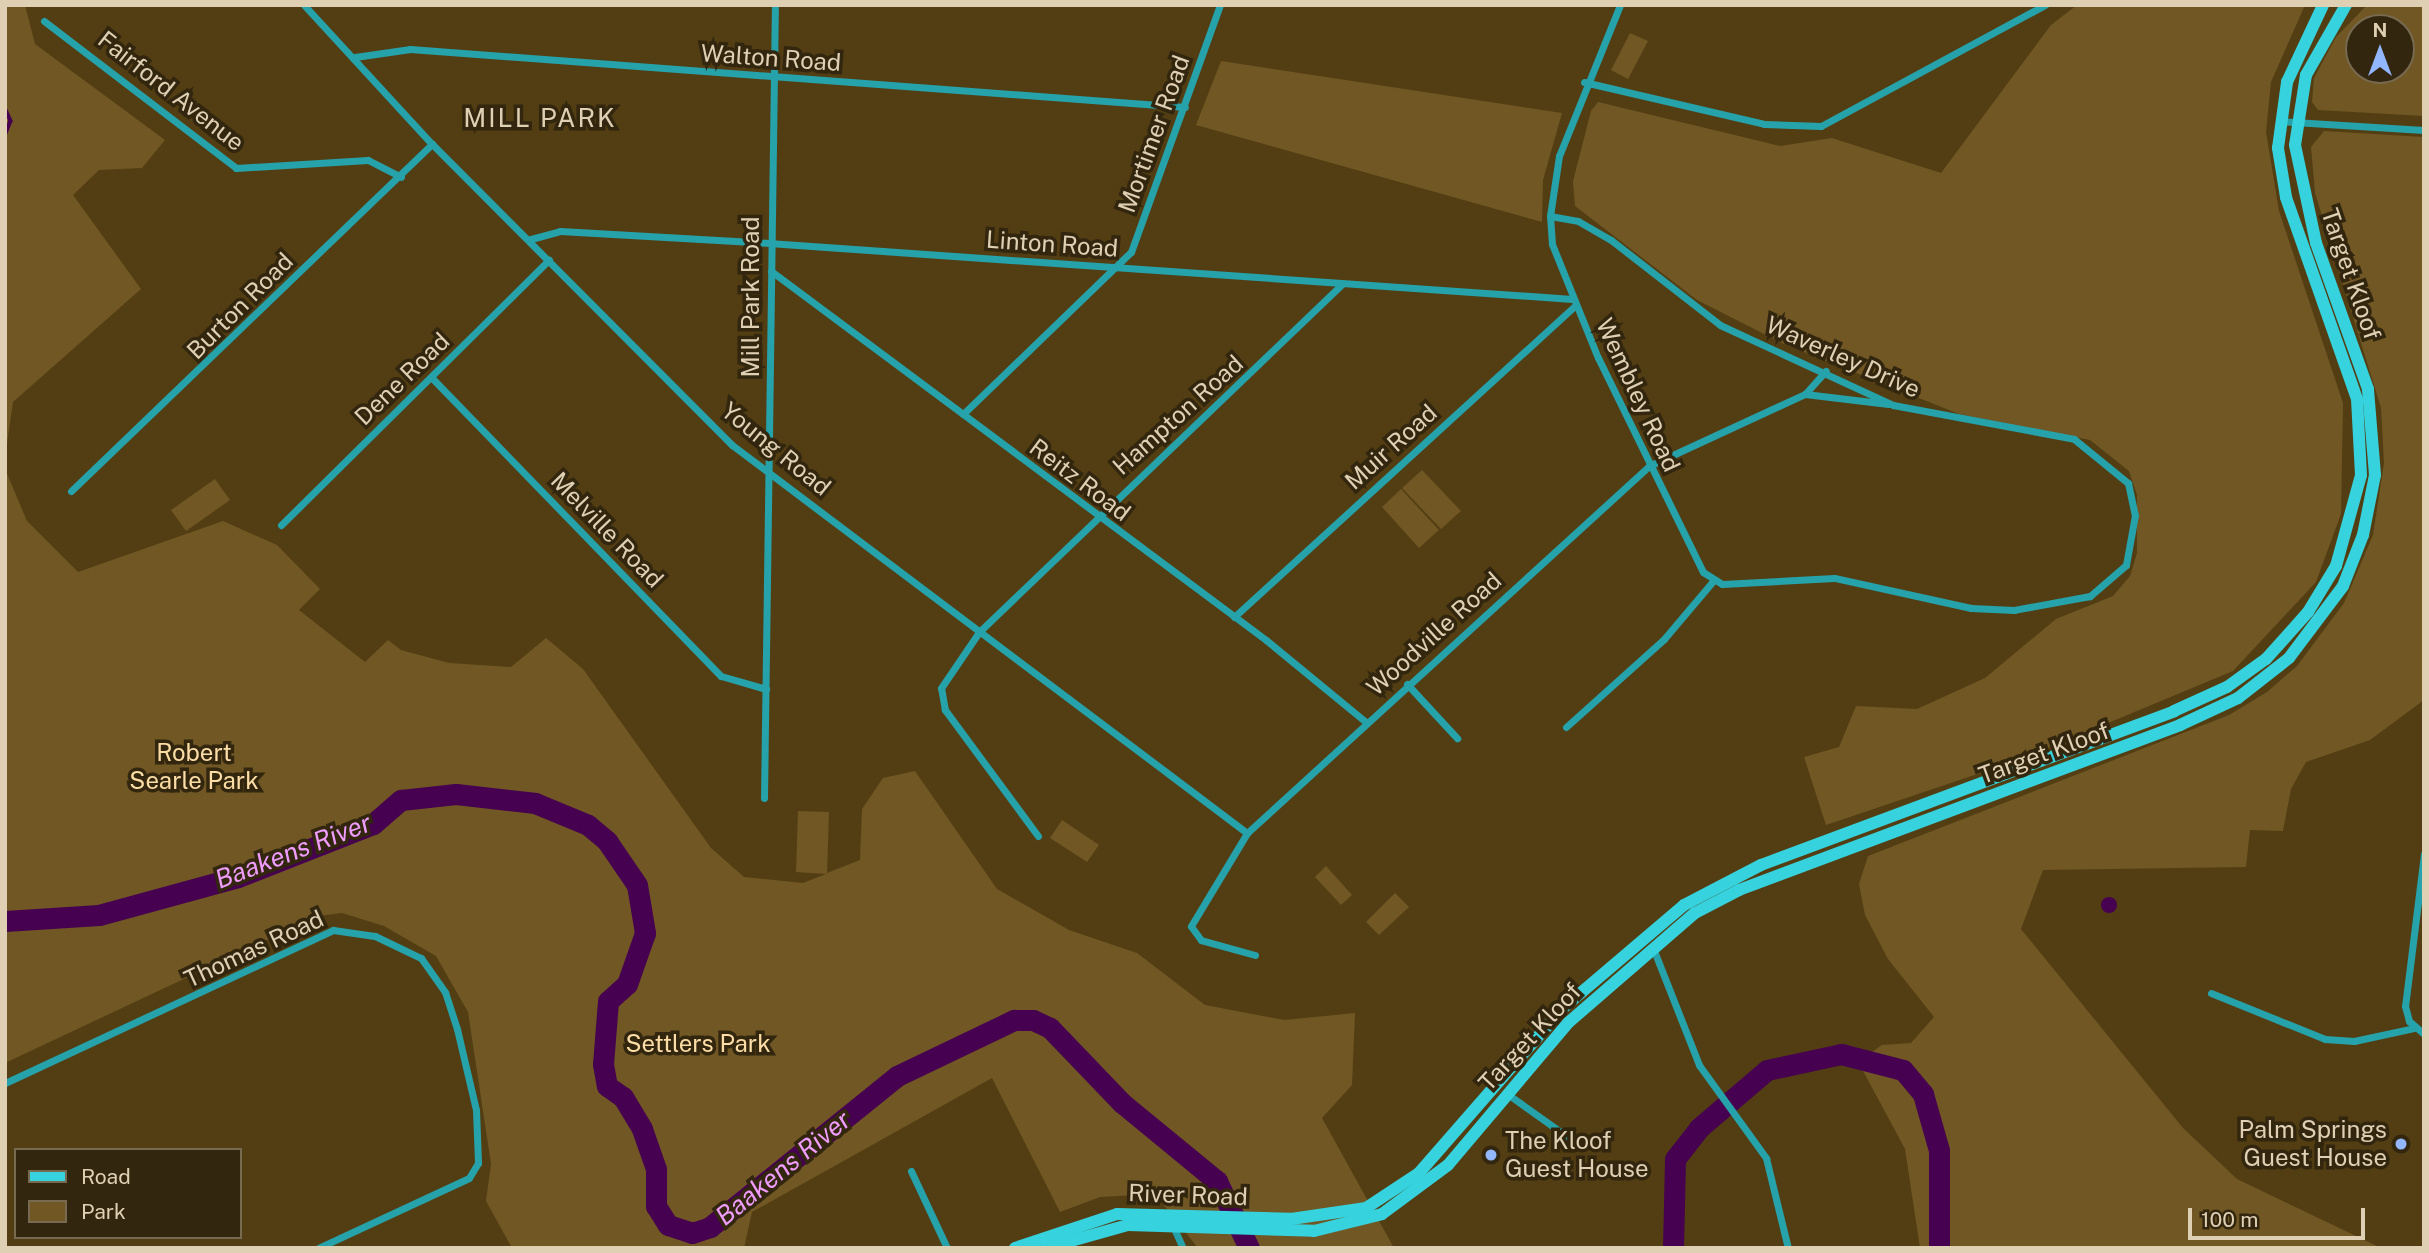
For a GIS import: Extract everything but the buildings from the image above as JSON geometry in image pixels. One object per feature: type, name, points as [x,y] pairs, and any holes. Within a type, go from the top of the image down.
[{"type":"main road","points":[[2279,121],[2300,47],[2323,5]]},
{"type":"main road","points":[[2295,122],[2315,51],[2346,5]]},
{"type":"main road","name":"Target Kloof","points":[[1367,1214],[1443,1150],[1554,1018],[1649,938],[1726,880],[2227,687],[2275,649],[2324,588],[2352,521],[2361,475],[2360,417],[2286,197],[2279,121]]},
{"type":"main road","name":"Target Kloof","points":[[1367,1214],[1411,1197],[1448,1166],[1505,1093],[1649,938],[1711,903],[2230,702],[2289,658],[2327,611],[2363,535],[2375,446],[2368,389],[2301,192],[2295,122]]},
{"type":"main road","points":[[1815,845],[1821,859]]},
{"type":"main road","name":"River Road","points":[[1046,1248],[1108,1228],[1176,1222],[1367,1214]]},
{"type":"main road","name":"River Road","points":[[1015,1248],[1101,1216],[1176,1222]]},
{"type":"street","name":"Young Road","points":[[304,5],[355,57],[432,144],[531,239],[732,445],[1247,834]]},
{"type":"street","name":"Mill Park Road","points":[[764,798],[775,5]]},
{"type":"street","name":"Mortimer Road","points":[[963,414],[1120,268],[1139,235],[1220,5]]},
{"type":"street","name":"Wembley Road","points":[[1620,5],[1584,82],[1554,176],[1550,216],[1552,244],[1574,302],[1650,466],[1695,560],[1713,581]]},
{"type":"street","points":[[1584,82],[1764,124],[1821,126],[2045,5]]},
{"type":"street","name":"Fairford Avenue","points":[[44,21],[236,168],[368,160],[401,177]]},
{"type":"street","name":"Walton Road","points":[[355,57],[410,49],[1185,107]]},
{"type":"street","points":[[2279,121],[2424,130]]},
{"type":"street","name":"Burton Road","points":[[71,491],[401,177],[432,144]]},
{"type":"street","name":"Waverley Drive","points":[[1550,216],[1578,221],[1611,240],[1720,325],[1826,371],[1893,405],[2069,437],[2117,468],[2128,483],[2135,515],[2128,559],[2115,579],[2090,596],[2014,610],[1971,608],[1834,578],[1713,581]]},
{"type":"street","name":"Linton Road","points":[[531,239],[559,231],[771,243],[1574,302]]},
{"type":"street","name":"Dene Road","points":[[281,525],[549,260]]},
{"type":"street","name":"Reitz Road","points":[[771,271],[963,414],[1095,517],[1234,617],[1366,722]]},
{"type":"street","name":"Hampton Road","points":[[1038,836],[942,703],[941,688],[979,632],[1095,517],[1342,284]]},
{"type":"street","name":"Muir Road","points":[[1234,617],[1574,302]]},
{"type":"street","points":[[1805,394],[1826,371]]},
{"type":"street","name":"Melville Road","points":[[432,378],[721,676],[766,689]]},
{"type":"street","points":[[1805,394],[1893,405]]},
{"type":"street","name":"Woodville Road","points":[[1255,955],[1201,940],[1191,926],[1247,834],[1407,684],[1650,466],[1805,394]]},
{"type":"street","points":[[1566,727],[1664,639],[1713,581]]},
{"type":"street","points":[[1407,684],[1457,738]]},
{"type":"street","points":[[2424,854],[2422,899],[2405,1006],[2414,1028],[2424,1034]]},
{"type":"street","name":"Thomas Road","points":[[5,1083],[333,930],[368,934],[421,958],[445,992],[481,1143],[470,1178],[318,1248]]},
{"type":"street","points":[[1649,938],[1714,1088],[1766,1158],[1788,1248]]},
{"type":"street","points":[[2211,993],[2325,1039],[2354,1041],[2414,1028]]},
{"type":"street","points":[[1505,1093],[1568,1137]]},
{"type":"street","points":[[911,1171],[947,1248]]},
{"type":"street","points":[[1176,1222],[1183,1248]]},
{"type":"green space","points":[[5,5],[25,5],[35,44],[165,140],[142,168],[99,170],[73,195],[141,289],[13,402],[5,457]]},
{"type":"green space","points":[[2077,5],[2305,5],[2271,82],[2266,132],[2279,211],[2343,403],[2341,514],[2316,582],[2233,671],[2022,759],[1826,825],[1804,757],[1839,747],[1856,706],[1917,709],[1985,678],[2056,619],[2113,596],[2130,576],[2137,553],[2137,495],[2129,471],[2090,440],[1959,414],[1784,344],[1697,300],[1575,206],[1573,181],[1591,111],[1598,102],[1780,146],[1832,138],[1941,173],[2051,25]]},
{"type":"green space","points":[[2367,5],[2424,5],[2424,116],[2318,110],[2312,102],[2314,78],[2336,37],[2345,28],[2345,84],[2415,84],[2415,14],[2358,14]]},
{"type":"green space","points":[[1630,33],[1648,41],[1628,79],[1611,70]]},
{"type":"green space","points":[[1221,61],[1562,113],[1543,180],[1542,222],[1196,125]]},
{"type":"green space","points":[[2324,131],[2424,137],[2424,700],[2370,740],[2306,762],[2291,789],[2283,831],[2250,830],[2246,867],[2043,870],[2021,929],[2183,1128],[2237,1179],[2381,1248],[1920,1248],[1905,1149],[1862,1069],[1866,1056],[1882,1045],[1911,1043],[1934,1017],[1888,959],[1865,915],[1859,884],[1868,856],[2229,715],[2267,692],[2297,666],[2344,603],[2373,535],[2384,463],[2381,408],[2315,193],[2311,147]]},
{"type":"green space","points":[[5,469],[27,521],[78,572],[223,521],[277,545],[320,589],[299,610],[365,662],[388,640],[401,650],[449,663],[511,667],[546,638],[583,669],[711,848],[744,877],[803,883],[826,874],[796,872],[798,811],[829,812],[827,873],[860,860],[862,809],[883,778],[915,771],[997,889],[1069,930],[1137,953],[1205,1005],[1284,1020],[1355,1013],[1352,1085],[1322,1118],[1394,1248],[1198,1248],[1155,1194],[1100,1197],[1060,1212],[992,1078],[752,1212],[744,1248],[512,1248],[486,1201],[491,1164],[468,1012],[436,956],[384,926],[342,913],[318,916],[5,1063]]},
{"type":"green space","points":[[1422,470],[1461,511],[1441,529],[1402,488]]},
{"type":"green space","points":[[215,479],[230,500],[186,531],[171,510]]},
{"type":"green space","points":[[1401,489],[1439,530],[1419,548],[1382,507]]},
{"type":"green space","points":[[1062,820],[1099,845],[1087,862],[1050,838]]},
{"type":"green space","points":[[1326,866],[1352,895],[1341,905],[1315,877]]},
{"type":"green space","points":[[1395,893],[1409,907],[1379,935],[1366,922]]},
{"type":"shaded area","points":[[2109,897],[2115,899],[2115,911],[2109,913],[2103,911],[2101,905],[2103,899]]},
{"type":"waterway","points":[[5,108],[11,121],[5,136]]},
{"type":"waterway","name":"Baakens River","points":[[5,921],[99,915],[238,877],[373,824],[401,800],[456,794],[535,803],[588,825],[607,841],[637,885],[645,933],[627,984],[608,1001],[603,1064],[607,1086],[623,1097],[642,1129],[656,1169],[656,1206],[668,1225],[692,1233],[710,1227],[897,1076],[1014,1020],[1033,1020],[1050,1028],[1122,1103],[1217,1181],[1249,1248]]},
{"type":"waterway","name":"Baakens River","points":[[1673,1248],[1675,1159],[1699,1128],[1767,1070],[1841,1054],[1903,1070],[1923,1094],[1939,1150],[1939,1248]]},
{"type":"place","name":"Palm Springs Guest House","points":[[2401,1144]]},
{"type":"place","name":"The Kloof Guest House","points":[[1491,1155]]},
{"type":"district","name":"MILL PARK","points":[[540,118]]},
{"type":"park label","name":"Robert Searle Park","points":[[194,767]]},
{"type":"park label","name":"Settlers Park","points":[[698,1044]]}]
